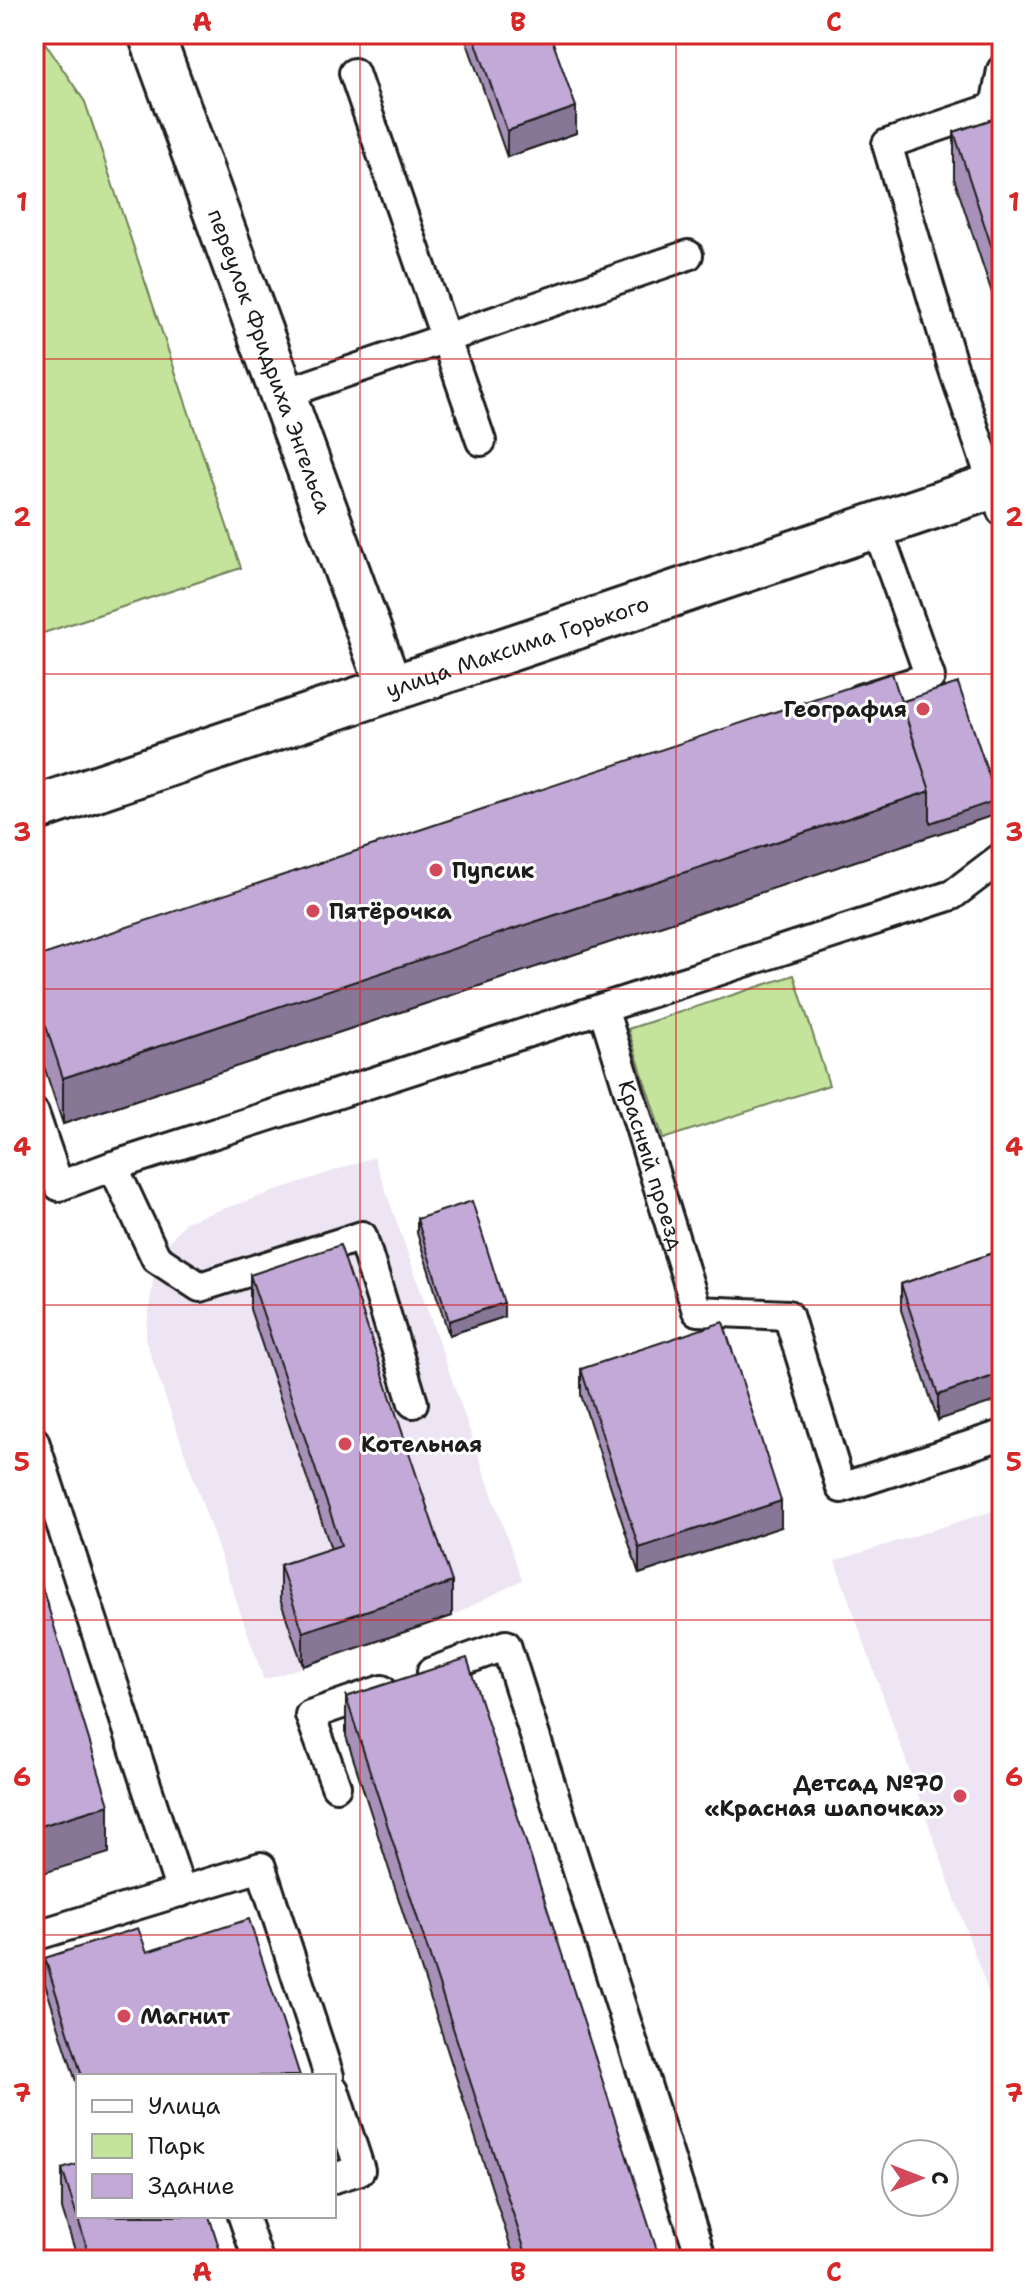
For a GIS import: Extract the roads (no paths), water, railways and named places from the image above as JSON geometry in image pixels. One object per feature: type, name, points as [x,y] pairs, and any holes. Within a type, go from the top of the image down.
[{"type":"street","name":"переулок Фридриха Энгельса","points":[[151,34],[390,689]]},
{"type":"street","name":"улица Максима Горького","points":[[34,809],[876,525],[999,493]]},
{"type":"lane","points":[[999,493],[952,364],[887,144],[999,106],[1002,70]]},
{"type":"lane","points":[[354,73],[481,441]]},
{"type":"lane","points":[[283,394],[688,255]]},
{"type":"lane","points":[[839,706],[930,677],[876,525]]},
{"type":"lane","points":[[34,1113],[59,1186],[952,895],[1002,857]]},
{"type":"lane","name":"Красный проезд","points":[[603,1008],[697,1311],[788,1315],[841,1488],[1002,1435]]},
{"type":"lane","points":[[113,1166],[156,1258],[200,1287],[362,1236],[413,1403]]},
{"type":"lane","points":[[34,1441],[181,1892]]},
{"type":"lane","points":[[336,1786],[310,1715],[506,1645],[702,2260]]},
{"type":"lane","points":[[34,1936],[261,1867],[328,2074]]},
{"type":"lane","points":[[336,2096],[360,2170],[336,2177]]},
{"type":"lane","points":[[244,2218],[258,2260]]},
{"type":"place","name":"География","points":[[923,709]]},
{"type":"place","name":"Пупсик","points":[[436,870]]},
{"type":"place","name":"Пятёрочка","points":[[313,911]]},
{"type":"place","name":"Котельная","points":[[345,1444]]},
{"type":"place","name":"Детсад №70 «Красная шапочка»","points":[[960,1796]]},
{"type":"place","name":"Магнит","points":[[124,2016]]}]
